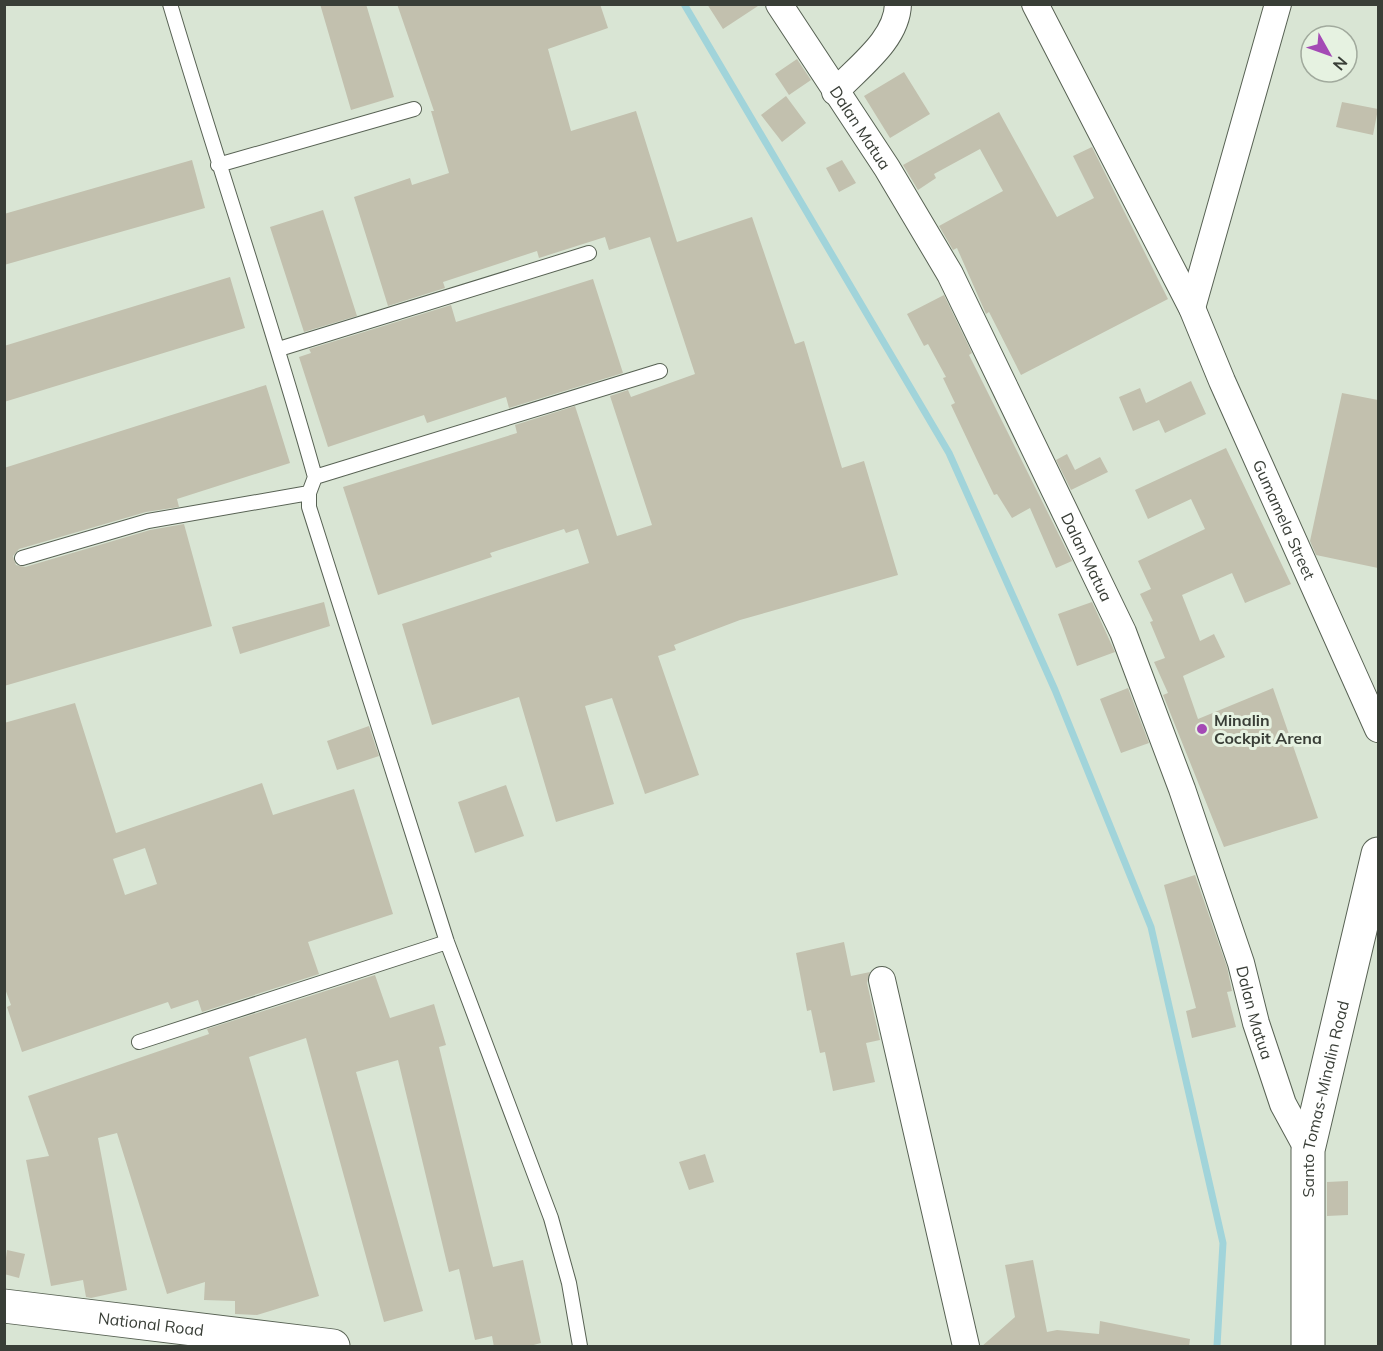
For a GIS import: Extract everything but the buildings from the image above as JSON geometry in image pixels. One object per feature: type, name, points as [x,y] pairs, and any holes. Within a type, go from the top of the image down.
[{"type":"main road","name":"Santo Tomas-Minalin Road","points":[[1308,1347],[1308,1150],[1378,855]]},
{"type":"main road","name":"National Road","points":[[4,1306],[333,1347]]},
{"type":"street","name":"Dalan Matua","points":[[779,4],[887,168],[950,274],[1123,632],[1182,789],[1241,963],[1256,1023],[1283,1104],[1308,1150]]},
{"type":"street","points":[[835,92],[887,36],[895,24],[898,4]]},
{"type":"street","name":"Gumamela Street","points":[[1035,4],[1192,308],[1222,381],[1378,729]]},
{"type":"street","points":[[1192,308],[1278,4]]},
{"type":"street","points":[[882,980],[966,1347]]},
{"type":"lane","points":[[170,4],[218,165],[279,349],[315,477],[309,493],[312,518],[447,942],[551,1218],[568,1283],[580,1347]]},
{"type":"lane","points":[[218,165],[414,109]]},
{"type":"lane","points":[[279,349],[589,253]]},
{"type":"lane","points":[[315,477],[660,371]]},
{"type":"lane","points":[[22,558],[148,521],[309,493]]},
{"type":"lane","points":[[140,1042],[447,942]]},
{"type":"waterway","points":[[684,4],[949,453],[1055,690],[1151,927],[1223,1243],[1217,1346]]},
{"type":"place","name":"Minalin Cockpit Arena","points":[[1202,729]]}]
